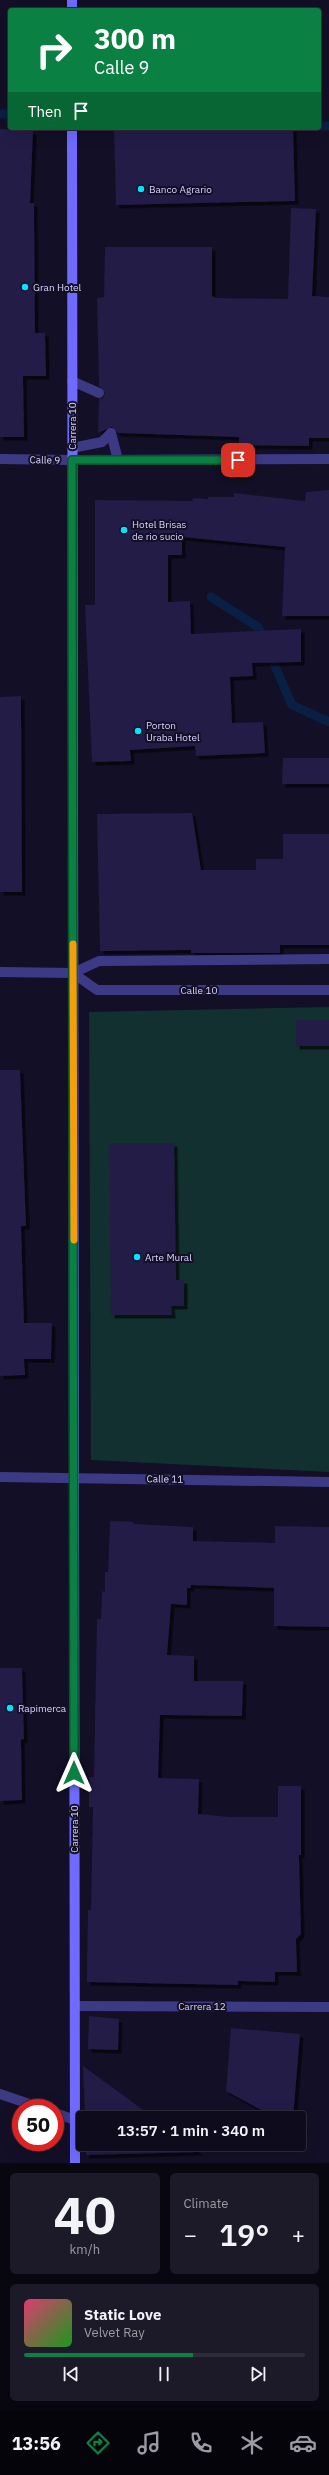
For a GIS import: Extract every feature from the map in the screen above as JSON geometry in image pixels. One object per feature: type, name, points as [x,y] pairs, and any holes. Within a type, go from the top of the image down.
[{"type":"main road","name":"Carrera 10","points":[[72,130],[75,2163]]},
{"type":"street","points":[[72,381],[99,393]]},
{"type":"street","points":[[72,448],[102,442],[111,434],[118,460]]},
{"type":"street","name":"Calle 9","points":[[0,459],[329,459]]},
{"type":"street","points":[[0,972],[73,973],[98,961],[329,960]]},
{"type":"street","name":"Calle 10","points":[[73,973],[97,990],[329,990]]},
{"type":"street","name":"Calle 11","points":[[0,1477],[329,1482]]},
{"type":"street","name":"Carrera 12","points":[[75,2006],[329,2007]]},
{"type":"street","points":[[0,2094],[15,2099]]},
{"type":"street","points":[[64,2116],[75,2120]]},
{"type":"green space","points":[[329,1007],[329,1472],[91,1460],[89,1012]]},
{"type":"building","points":[[0,129],[33,131],[30,203],[34,203],[35,333],[45,333],[46,376],[23,376],[24,437],[0,437]]},
{"type":"building","points":[[114,130],[293,130],[295,201],[116,205]]},
{"type":"building","points":[[291,208],[316,209],[312,296],[329,297],[329,438],[309,438],[309,446],[239,445],[239,437],[118,433],[112,427],[98,433],[99,399],[103,398],[105,393],[99,386],[97,298],[104,297],[105,247],[212,247],[212,296],[216,298],[288,299]]},
{"type":"building","points":[[329,490],[329,616],[282,616],[285,547],[182,537],[182,555],[168,555],[168,602],[190,601],[191,634],[301,629],[301,662],[252,663],[253,676],[230,677],[232,723],[263,722],[265,753],[196,756],[195,746],[130,750],[131,761],[92,762],[85,605],[95,605],[95,500],[192,501],[193,498],[208,499],[208,497],[234,497],[234,493],[305,501],[306,492]]},
{"type":"building","points":[[21,696],[22,892],[0,892],[0,697]]},
{"type":"building","points":[[283,758],[329,758],[329,784],[282,784]]},
{"type":"building","points":[[192,813],[201,870],[256,870],[256,859],[283,859],[283,834],[329,834],[329,945],[280,945],[280,953],[191,953],[191,950],[100,951],[97,814]]},
{"type":"building","points":[[296,1020],[329,1020],[329,1046],[296,1046]]},
{"type":"building","points":[[0,1070],[20,1070],[26,1226],[21,1226],[24,1323],[52,1323],[51,1359],[24,1359],[25,1375],[0,1376]]},
{"type":"building","points":[[109,1143],[174,1143],[176,1280],[184,1280],[184,1306],[171,1306],[172,1315],[111,1315]]},
{"type":"building","points":[[110,1521],[134,1522],[133,1524],[193,1527],[193,1541],[275,1543],[275,1526],[329,1527],[329,1627],[274,1626],[274,1588],[191,1585],[191,1588],[187,1588],[187,1605],[171,1604],[167,1655],[194,1656],[194,1681],[243,1681],[242,1716],[160,1715],[158,1778],[199,1779],[198,1814],[229,1817],[278,1817],[278,1786],[301,1786],[301,1855],[299,1855],[301,1934],[296,1939],[297,1972],[275,1972],[275,1982],[238,1981],[238,1985],[87,1982],[88,1910],[91,1910],[93,1807],[89,1807],[89,1777],[94,1777],[97,1619],[101,1619],[102,1591],[105,1592],[105,1572],[108,1572]]},
{"type":"building","points":[[0,1668],[22,1668],[24,1739],[21,1740],[22,1800],[0,1801]]},
{"type":"building","points":[[89,2016],[119,2019],[118,2050],[88,2049]]},
{"type":"building","points":[[231,2028],[300,2034],[294,2111],[263,2111],[226,2091]]},
{"type":"building","points":[[83,2066],[144,2111],[85,2111]]},
{"type":"building","points":[[86,2151],[200,2152],[86,2155]]},
{"type":"waterway","points":[[0,114],[8,114]]},
{"type":"waterway","points":[[321,126],[329,126]]},
{"type":"waterway","points":[[211,597],[258,627],[292,705],[329,722]]},
{"type":"slow traffic","points":[[73,944],[74,1240]]},
{"type":"place","name":"Banco Agrario","points":[[141,189]]},
{"type":"place","name":"Gran Hotel","points":[[25,287]]},
{"type":"place","name":"Hotel Brisas de rio sucio","points":[[124,530]]},
{"type":"place","name":"Porton Uraba Hotel","points":[[138,731]]},
{"type":"place","name":"Arte Mural","points":[[137,1257]]},
{"type":"place","name":"Rapimerca","points":[[10,1708]]},
{"type":"route","points":[[74,1773],[72,460],[238,460]]}]
